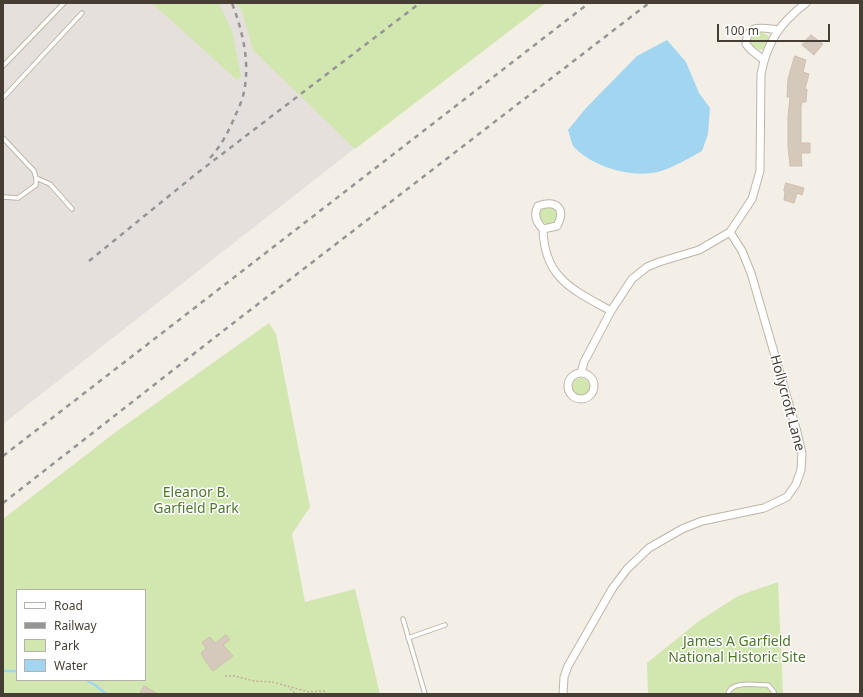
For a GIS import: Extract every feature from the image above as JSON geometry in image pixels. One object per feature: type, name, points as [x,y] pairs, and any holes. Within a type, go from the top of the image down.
[{"type":"street","points":[[581,373],[584,362],[611,311],[632,279],[647,267],[700,250],[730,232],[752,199],[760,171],[761,74],[764,60],[778,30],[793,13],[806,3]]},
{"type":"street","points":[[764,60],[746,44],[746,38],[755,28],[778,30]]},
{"type":"street","points":[[543,229],[546,253],[556,272],[570,288],[611,311]]},
{"type":"street","name":"Hollycroft Lane","points":[[563,694],[564,677],[568,666],[612,589],[627,569],[649,548],[682,529],[700,522],[764,508],[787,497],[796,484],[801,470],[802,453],[797,432],[751,273],[742,251],[730,232]]},
{"type":"lane","points":[[3,66],[64,3]]},
{"type":"lane","points":[[3,98],[82,13]]},
{"type":"lane","points":[[3,138],[34,171],[36,178],[36,185],[18,198],[3,197]]},
{"type":"lane","points":[[36,178],[50,184],[72,209]]},
{"type":"lane","points":[[402,619],[425,694]]},
{"type":"lane","points":[[408,638],[445,625]]},
{"type":"lane","points":[[728,694],[728,691],[737,684],[768,685],[774,694]]},
{"type":"path","points":[[225,676],[235,676],[254,681],[272,682],[289,688],[309,692],[324,691],[326,694]]},
{"type":"path","points":[[289,688],[296,694]]},
{"type":"shaded area","points":[[3,3],[540,3],[3,424]]},
{"type":"green space","points":[[152,3],[219,3],[232,31],[241,76],[237,80]]},
{"type":"green space","points":[[236,3],[546,3],[355,149],[253,50],[242,11]]},
{"type":"green space","points":[[759,31],[769,36],[763,50],[755,48],[751,43],[752,36]]},
{"type":"green space","points":[[544,206],[552,206],[557,211],[555,222],[552,224],[544,224],[539,219],[539,211]]},
{"type":"green space","name":"Eleanor B. Garfield Park","points":[[269,323],[276,334],[310,507],[292,534],[305,602],[355,589],[380,694],[3,694],[3,519],[117,431]]},
{"type":"green space","points":[[581,378],[587,381],[590,387],[587,393],[581,396],[575,393],[572,387],[575,381]]},
{"type":"green space","name":"James A Garfield National Historic Site","points":[[778,582],[783,694],[648,694],[647,663],[699,621],[738,596]]},
{"type":"water","points":[[667,40],[686,62],[699,93],[710,108],[708,134],[702,151],[668,169],[647,173],[624,172],[613,169],[591,160],[582,154],[574,147],[568,130],[586,108],[637,56]]},
{"type":"building","points":[[811,35],[823,44],[814,55],[802,45]]},
{"type":"building","points":[[795,56],[806,60],[803,72],[809,74],[805,89],[807,89],[806,102],[802,102],[801,106],[801,143],[810,143],[810,153],[801,153],[802,166],[790,166],[788,146],[790,97],[787,97],[788,79]]},
{"type":"building","points":[[786,183],[804,188],[802,195],[797,193],[794,203],[784,200]]},
{"type":"building","points":[[226,635],[230,640],[223,645],[233,656],[213,671],[201,653],[206,648],[202,642],[210,637],[215,643]]},
{"type":"building","points":[[144,686],[158,694],[140,694]]},
{"type":"waterway","points":[[3,671],[16,671]]},
{"type":"waterway","points":[[88,681],[106,694]]},
{"type":"railway","points":[[210,158],[230,127],[243,96],[245,84],[245,49],[232,3]]},
{"type":"railway","points":[[89,261],[196,174],[420,3]]},
{"type":"railway","points":[[3,456],[589,3]]},
{"type":"railway","points":[[3,503],[223,331],[649,3]]}]
